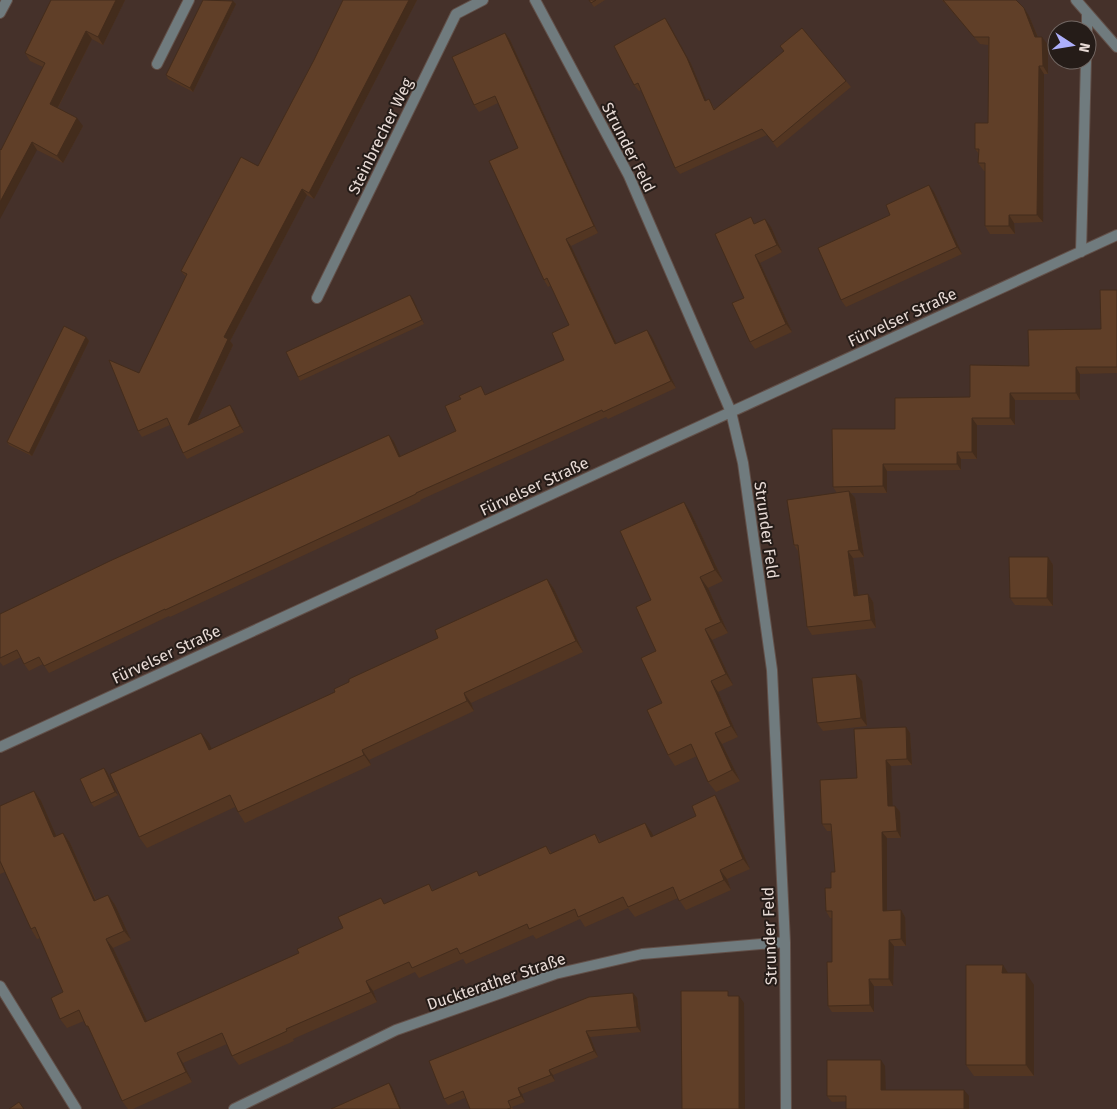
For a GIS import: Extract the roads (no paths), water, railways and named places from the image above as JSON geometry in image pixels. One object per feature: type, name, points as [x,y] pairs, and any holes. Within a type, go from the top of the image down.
[{"type":"street","points":[[0,13],[7,0]]},
{"type":"street","points":[[157,64],[189,0]]},
{"type":"street","name":"Steinbrecher Weg","points":[[317,298],[456,14],[483,0]]},
{"type":"street","name":"Strunder Feld","points":[[535,0],[629,176],[731,412],[743,463],[772,670],[785,942],[786,1109]]},
{"type":"street","points":[[1076,0],[1117,46]]},
{"type":"street","points":[[1088,13],[1088,20]]},
{"type":"street","points":[[1081,252],[1086,70]]},
{"type":"street","name":"Fürvelser Straße","points":[[0,747],[1117,235]]},
{"type":"street","name":"Duckterather Straße","points":[[234,1109],[396,1030],[555,974],[642,954],[785,942]]},
{"type":"street","points":[[0,986],[76,1109]]}]
